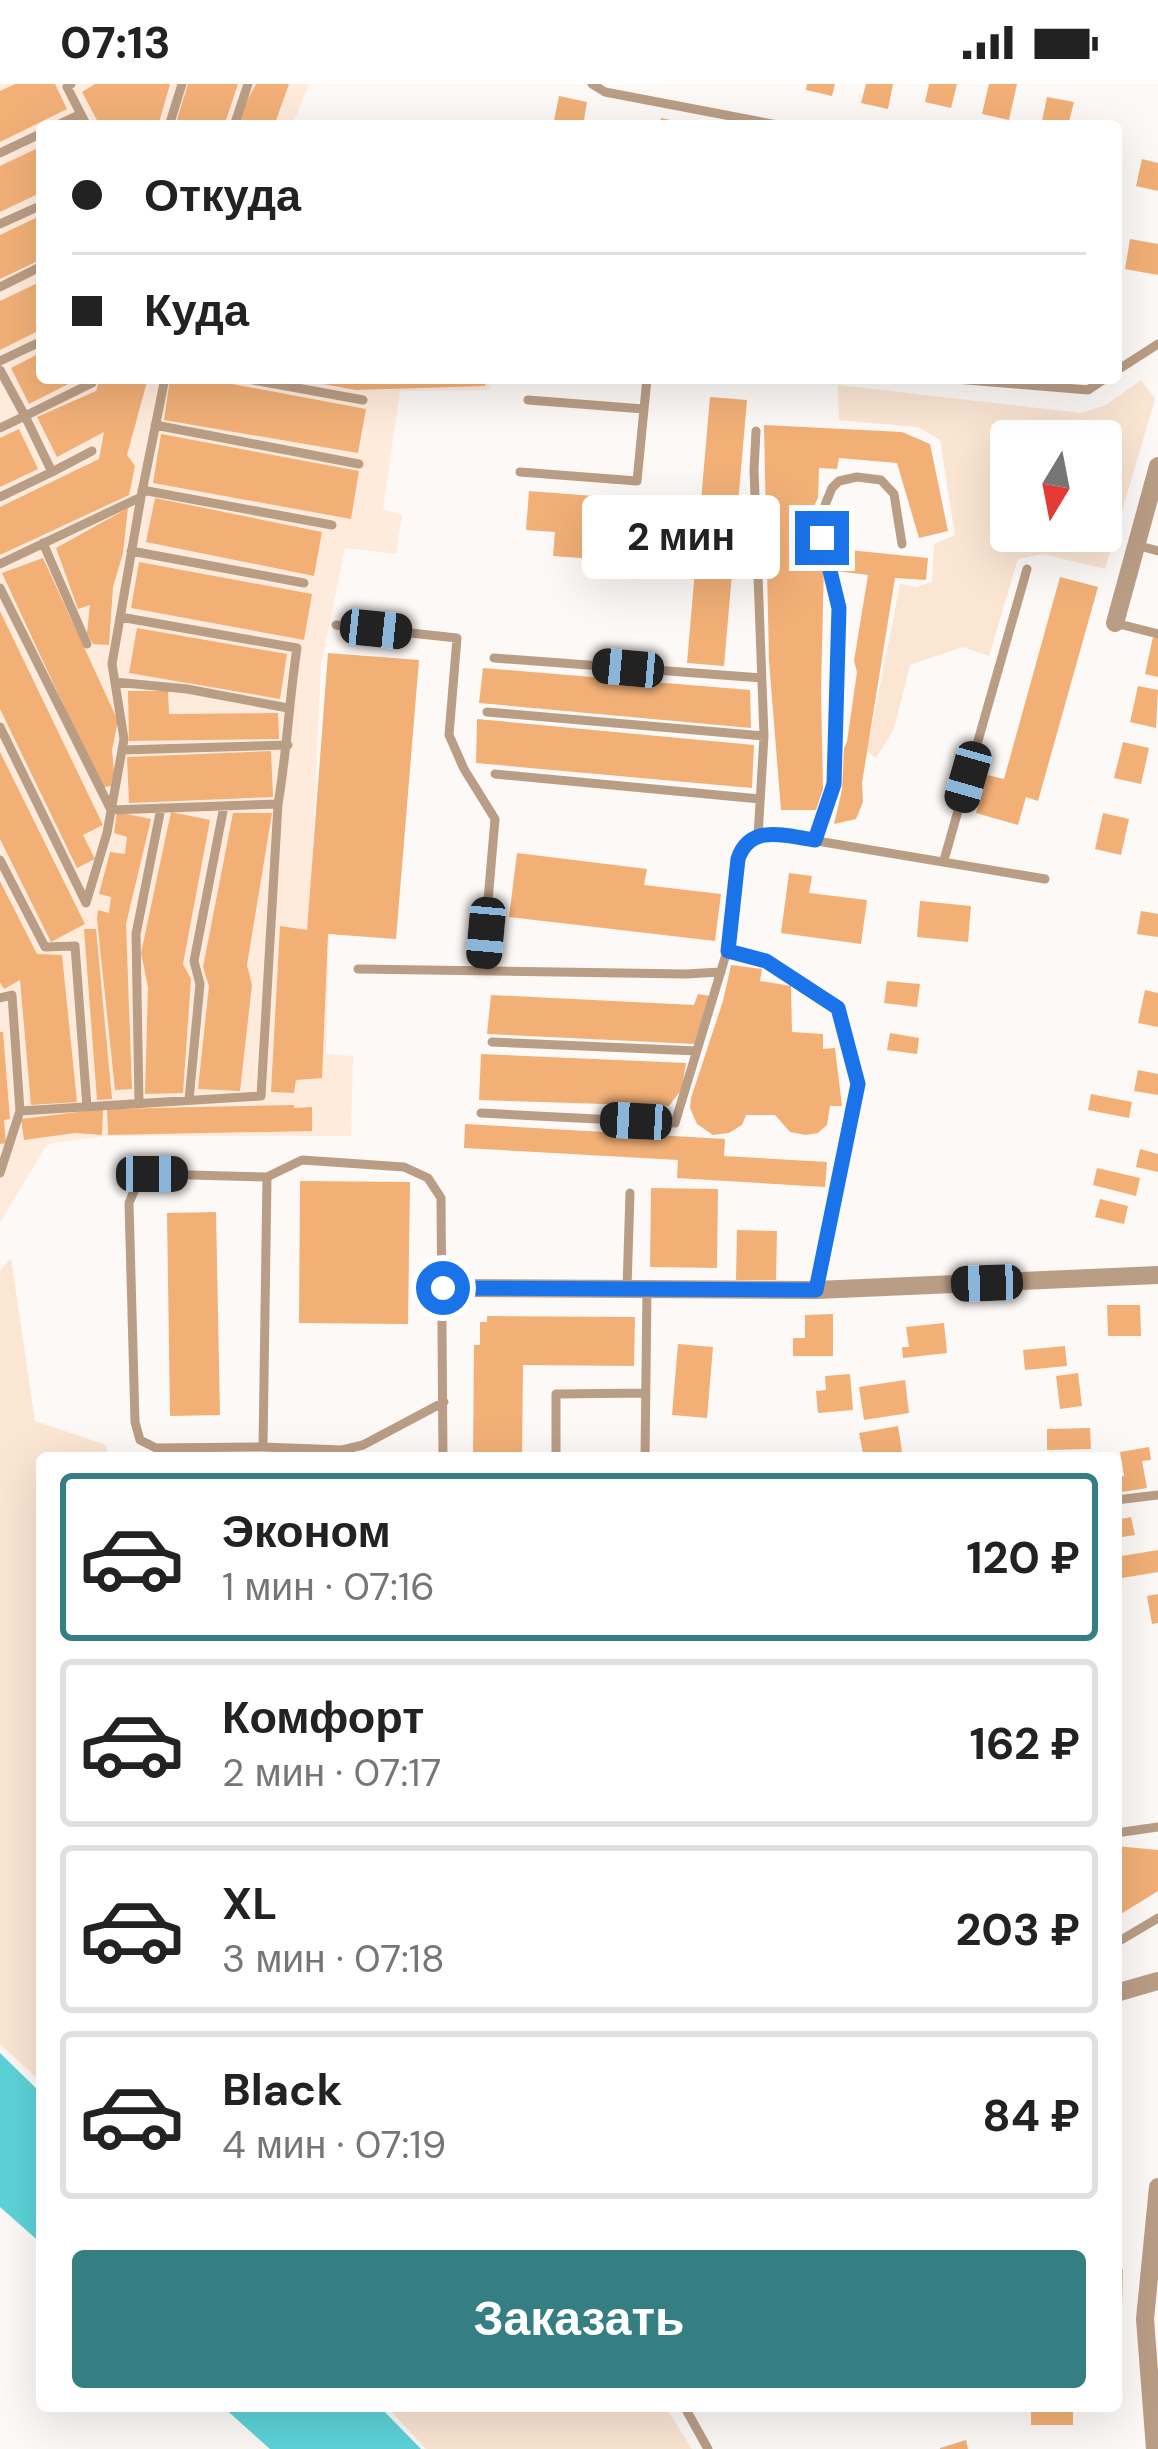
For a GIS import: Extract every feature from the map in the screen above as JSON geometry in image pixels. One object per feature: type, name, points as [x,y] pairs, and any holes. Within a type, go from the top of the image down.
[{"type":"street","points":[[1115,623],[1158,466]]},
{"type":"street","points":[[443,1288],[816,1290],[1158,1275]]},
{"type":"street","points":[[1122,1991],[1158,1981]]},
{"type":"street","points":[[1155,2449],[1145,2319],[1158,2187]]},
{"type":"lane","points":[[71,84],[67,87],[84,120]]},
{"type":"lane","points":[[171,120],[182,84]]},
{"type":"lane","points":[[236,120],[248,84]]},
{"type":"lane","points":[[592,84],[605,92],[752,120]]},
{"type":"lane","points":[[68,120],[81,114]]},
{"type":"lane","points":[[0,153],[36,136]]},
{"type":"lane","points":[[0,224],[36,208]]},
{"type":"lane","points":[[0,287],[36,269]]},
{"type":"lane","points":[[36,344],[0,365],[52,472]]},
{"type":"lane","points":[[1122,367],[1158,344]]},
{"type":"lane","points":[[0,428],[88,384]]},
{"type":"lane","points":[[0,727],[86,903],[107,833],[124,740],[112,664],[164,384]]},
{"type":"lane","points":[[275,384],[363,400]]},
{"type":"lane","points":[[520,472],[637,481],[646,384]]},
{"type":"lane","points":[[1016,384],[1088,390],[1097,384]]},
{"type":"lane","points":[[528,400],[644,409]]},
{"type":"lane","points":[[155,425],[358,464]]},
{"type":"lane","points":[[756,431],[764,736],[758,836]]},
{"type":"lane","points":[[0,496],[92,452]]},
{"type":"lane","points":[[815,840],[834,784],[839,608],[822,538],[832,488],[857,477],[881,480],[894,494],[902,544]]},
{"type":"lane","points":[[0,564],[141,494],[332,525]]},
{"type":"lane","points":[[43,543],[87,644]]},
{"type":"lane","points":[[1136,545],[1158,551]]},
{"type":"lane","points":[[131,551],[304,583]]},
{"type":"lane","points":[[944,860],[1028,569]]},
{"type":"lane","points":[[0,588],[111,810]]},
{"type":"lane","points":[[20,1111],[260,1096],[278,804],[296,648],[120,617]]},
{"type":"lane","points":[[1115,623],[1158,634]]},
{"type":"lane","points":[[337,625],[457,638],[449,735],[495,819],[482,971]]},
{"type":"lane","points":[[494,658],[762,678]]},
{"type":"lane","points":[[115,682],[188,689],[288,708]]},
{"type":"lane","points":[[487,712],[764,736]]},
{"type":"lane","points":[[122,750],[288,745]]},
{"type":"lane","points":[[495,774],[760,799]]},
{"type":"lane","points":[[111,810],[278,804]]},
{"type":"lane","points":[[189,1100],[200,984],[194,961],[224,806]]},
{"type":"lane","points":[[139,1103],[136,934],[161,808]]},
{"type":"lane","points":[[481,1113],[675,1123],[728,951],[738,859],[742,847],[758,836],[769,833],[1045,879]]},
{"type":"lane","points":[[0,860],[45,946],[75,946],[87,1107]]},
{"type":"lane","points":[[728,951],[766,961],[838,1008],[858,1084],[816,1290]]},
{"type":"lane","points":[[358,969],[721,972]]},
{"type":"lane","points":[[0,998],[12,995],[20,1111],[0,1173]]},
{"type":"lane","points":[[491,1042],[697,1051]]},
{"type":"lane","points":[[183,1452],[140,1440],[135,1422],[129,1203],[137,1184],[152,1174],[267,1178],[302,1160],[404,1167],[428,1178],[441,1198],[443,1452]]},
{"type":"lane","points":[[263,1447],[267,1178]]},
{"type":"lane","points":[[630,1193],[646,1394],[645,1452]]},
{"type":"lane","points":[[556,1452],[556,1394],[646,1394]]},
{"type":"lane","points":[[215,1452],[263,1447],[342,1450],[363,1445],[444,1402]]},
{"type":"lane","points":[[1122,1499],[1158,1495]]},
{"type":"lane","points":[[1122,1832],[1158,1827]]},
{"type":"lane","points":[[1122,1939],[1158,1918]]},
{"type":"lane","points":[[687,2412],[708,2449]]},
{"type":"shaded area","points":[[0,84],[309,84],[294,120],[36,120],[36,384],[491,384],[490,390],[400,391],[383,509],[402,515],[396,554],[345,548],[321,666],[309,929],[329,932],[326,1054],[353,1056],[351,1136],[106,1136],[47,1144],[0,1223]]},
{"type":"shaded area","points":[[1141,380],[1155,399],[1122,511],[1122,420],[990,420],[990,552],[1110,552],[1105,569],[1043,554],[1018,559],[989,656],[963,647],[910,665],[894,729],[876,758],[867,751],[900,584],[916,587],[932,582],[934,544],[955,535],[940,440],[918,427],[839,420],[838,385],[1081,413],[1106,405]]},
{"type":"shaded area","points":[[11,1259],[35,1421],[106,1445],[107,1452],[36,1452],[36,2077],[0,2044],[0,1270]]},
{"type":"shaded area","points":[[392,2412],[669,2412],[692,2449],[426,2449]]},
{"type":"water","points":[[0,2053],[36,2088],[36,2239],[0,2207]]},
{"type":"water","points":[[229,2412],[385,2412],[421,2449],[270,2449]]},
{"type":"building","points":[[15,84],[55,84],[67,109],[36,120],[36,124],[0,142],[0,91]]},
{"type":"building","points":[[95,84],[170,84],[160,120],[97,120],[82,92]]},
{"type":"building","points":[[188,84],[238,84],[226,120],[177,120]]},
{"type":"building","points":[[256,84],[289,84],[276,120],[240,120]]},
{"type":"building","points":[[807,84],[835,84],[832,96],[806,90]]},
{"type":"building","points":[[866,84],[893,84],[888,109],[861,103]]},
{"type":"building","points":[[929,84],[957,84],[951,108],[925,102]]},
{"type":"building","points":[[989,84],[1017,84],[1009,120],[982,114]]},
{"type":"building","points":[[559,96],[587,102],[584,120],[554,120]]},
{"type":"building","points":[[1047,97],[1074,102],[1070,120],[1042,120]]},
{"type":"building","points":[[36,149],[36,195],[0,212],[0,166]]},
{"type":"building","points":[[1142,159],[1158,163],[1158,191],[1136,186]]},
{"type":"building","points":[[36,218],[36,262],[0,279],[0,235]]},
{"type":"building","points":[[1130,239],[1158,244],[1158,275],[1125,269]]},
{"type":"building","points":[[36,284],[36,332],[0,350],[0,301]]},
{"type":"building","points":[[36,355],[36,384],[68,384],[29,404],[11,368]]},
{"type":"building","points":[[98,384],[146,384],[127,455],[135,466],[129,495],[0,555],[0,507],[99,459],[104,432],[57,457],[37,417],[96,391]]},
{"type":"building","points":[[169,384],[232,384],[366,409],[358,453],[164,420]]},
{"type":"building","points":[[323,384],[486,384],[485,386],[356,390]]},
{"type":"building","points":[[710,397],[747,400],[724,666],[687,663]]},
{"type":"building","points":[[764,425],[902,432],[930,444],[948,531],[919,538],[897,463],[839,458],[837,469],[819,468],[818,498],[811,512],[812,566],[824,564],[823,789],[816,810],[781,810],[769,661]]},
{"type":"building","points":[[19,429],[38,469],[0,487],[0,438]]},
{"type":"building","points":[[161,434],[359,471],[351,519],[153,483]]},
{"type":"building","points":[[529,491],[659,501],[656,539],[637,538],[636,562],[553,556],[555,532],[526,530]]},
{"type":"building","points":[[155,498],[322,532],[314,576],[146,542]]},
{"type":"building","points":[[128,508],[113,587],[109,645],[93,644],[87,633],[90,605],[78,609],[56,548]]},
{"type":"building","points":[[839,549],[928,558],[926,580],[895,578],[862,783],[863,802],[856,819],[834,824],[868,575],[836,571]]},
{"type":"building","points":[[43,558],[118,721],[111,786],[102,788],[2,573]]},
{"type":"building","points":[[139,562],[312,594],[304,640],[131,608]]},
{"type":"building","points":[[1060,577],[1098,587],[1038,801],[1026,797],[1018,825],[976,813],[987,775],[1004,779]]},
{"type":"building","points":[[0,611],[103,825],[83,835],[95,859],[77,868],[0,709]]},
{"type":"building","points":[[137,628],[287,654],[280,699],[129,673]]},
{"type":"building","points":[[1153,637],[1158,638],[1158,677],[1145,674]]},
{"type":"building","points":[[328,653],[419,660],[396,939],[328,934],[322,1078],[296,1080],[294,1093],[271,1092],[280,926],[307,930]]},
{"type":"building","points":[[483,668],[750,690],[751,728],[479,703]]},
{"type":"building","points":[[1138,686],[1158,690],[1156,728],[1130,722]]},
{"type":"building","points":[[128,691],[168,691],[169,714],[278,713],[279,739],[129,741]]},
{"type":"building","points":[[477,719],[754,745],[752,788],[476,763]]},
{"type":"building","points":[[1123,742],[1149,748],[1141,784],[1114,778]]},
{"type":"building","points":[[271,751],[273,797],[129,803],[127,757]]},
{"type":"building","points":[[0,752],[85,924],[51,942],[0,839]]},
{"type":"building","points":[[117,812],[151,819],[126,924],[132,1089],[115,1090],[97,919],[98,910],[109,913],[111,897],[99,894],[110,852],[125,854],[127,837],[114,833]]},
{"type":"building","points":[[171,812],[210,820],[183,964],[191,979],[183,1093],[145,1094],[148,987],[141,953]]},
{"type":"building","points":[[233,813],[272,813],[247,965],[252,985],[240,1091],[198,1089],[209,986],[203,967]]},
{"type":"building","points":[[1103,813],[1129,819],[1121,855],[1095,849]]},
{"type":"building","points":[[517,853],[647,869],[644,885],[721,894],[715,941],[509,917]]},
{"type":"building","points":[[789,873],[812,876],[809,893],[867,900],[861,944],[781,933]]},
{"type":"building","points":[[0,881],[37,954],[62,955],[77,1102],[31,1105],[20,980],[4,989],[0,982]]},
{"type":"building","points":[[920,901],[971,906],[968,942],[917,937]]},
{"type":"building","points":[[1141,911],[1158,914],[1158,937],[1137,934]]},
{"type":"building","points":[[84,929],[96,929],[112,1099],[97,1100]]},
{"type":"building","points":[[731,965],[762,969],[760,981],[791,986],[792,1032],[823,1034],[823,1049],[835,1048],[842,1106],[830,1106],[827,1125],[818,1133],[790,1132],[775,1115],[746,1115],[742,1125],[729,1133],[713,1135],[697,1124],[691,1098]]},
{"type":"building","points":[[887,981],[920,984],[917,1007],[884,1003]]},
{"type":"building","points":[[1145,990],[1158,993],[1158,1027],[1138,1023]]},
{"type":"building","points":[[698,994],[711,996],[695,1044],[487,1034],[491,995],[694,1005]]},
{"type":"building","points":[[0,1032],[10,1119],[4,1120],[6,1143],[0,1144]]},
{"type":"building","points":[[890,1033],[919,1038],[917,1054],[887,1050]]},
{"type":"building","points":[[481,1054],[686,1063],[682,1089],[669,1106],[479,1100]]},
{"type":"building","points":[[1138,1070],[1158,1074],[1158,1095],[1134,1091]]},
{"type":"building","points":[[1091,1094],[1132,1102],[1129,1118],[1088,1110]]},
{"type":"building","points":[[312,1107],[312,1131],[108,1135],[107,1109]]},
{"type":"building","points":[[103,1109],[102,1135],[75,1133],[24,1140],[21,1119]]},
{"type":"building","points":[[465,1124],[725,1139],[724,1156],[827,1162],[825,1187],[677,1178],[678,1160],[464,1148]]},
{"type":"building","points":[[1140,1149],[1158,1154],[1158,1172],[1136,1167]]},
{"type":"building","points":[[1097,1168],[1140,1178],[1136,1196],[1093,1185]]},
{"type":"building","points":[[300,1181],[410,1182],[408,1324],[299,1323]]},
{"type":"building","points":[[651,1188],[718,1189],[717,1268],[650,1267]]},
{"type":"building","points":[[1100,1199],[1128,1206],[1124,1224],[1095,1217]]},
{"type":"building","points":[[216,1212],[220,1415],[170,1416],[167,1213]]},
{"type":"building","points":[[737,1230],[777,1231],[776,1280],[736,1280]]},
{"type":"building","points":[[1107,1305],[1140,1305],[1141,1336],[1108,1336]]},
{"type":"building","points":[[833,1314],[833,1356],[793,1356],[793,1338],[805,1338],[805,1315]]},
{"type":"building","points":[[487,1316],[635,1317],[634,1366],[523,1365],[522,1452],[473,1452],[474,1345],[480,1345],[480,1322],[487,1322]]},
{"type":"building","points":[[944,1323],[947,1353],[903,1358],[902,1347],[909,1347],[906,1327]]},
{"type":"building","points":[[678,1344],[713,1347],[707,1418],[672,1415]]},
{"type":"building","points":[[1065,1346],[1067,1366],[1025,1370],[1023,1350]]},
{"type":"building","points":[[1078,1373],[1082,1406],[1060,1409],[1056,1376]]},
{"type":"building","points":[[850,1374],[853,1410],[818,1413],[816,1391],[826,1390],[825,1376]]},
{"type":"building","points":[[905,1380],[909,1413],[864,1420],[859,1387]]},
{"type":"building","points":[[898,1426],[902,1452],[863,1452],[859,1433]]},
{"type":"building","points":[[1090,1428],[1091,1449],[1047,1450],[1047,1429]]},
{"type":"building","points":[[1149,1447],[1151,1460],[1142,1461],[1147,1488],[1122,1492],[1120,1452]]},
{"type":"building","points":[[1131,1517],[1135,1535],[1122,1537],[1122,1519]]},
{"type":"building","points":[[1158,1550],[1158,1572],[1122,1578],[1122,1556]]},
{"type":"building","points":[[1158,1594],[1158,1623],[1152,1624],[1147,1596]]},
{"type":"building","points":[[1122,1847],[1158,1850],[1158,1891],[1122,1913]]},
{"type":"building","points":[[1031,2412],[1073,2412],[1073,2425],[1031,2425]]},
{"type":"building","points":[[966,2440],[968,2449],[940,2449],[940,2448]]},
{"type":"route","points":[[443,1288],[816,1290],[858,1084],[838,1008],[766,961],[728,951],[742,847],[769,833],[815,840],[834,784],[839,608],[822,538]]}]
